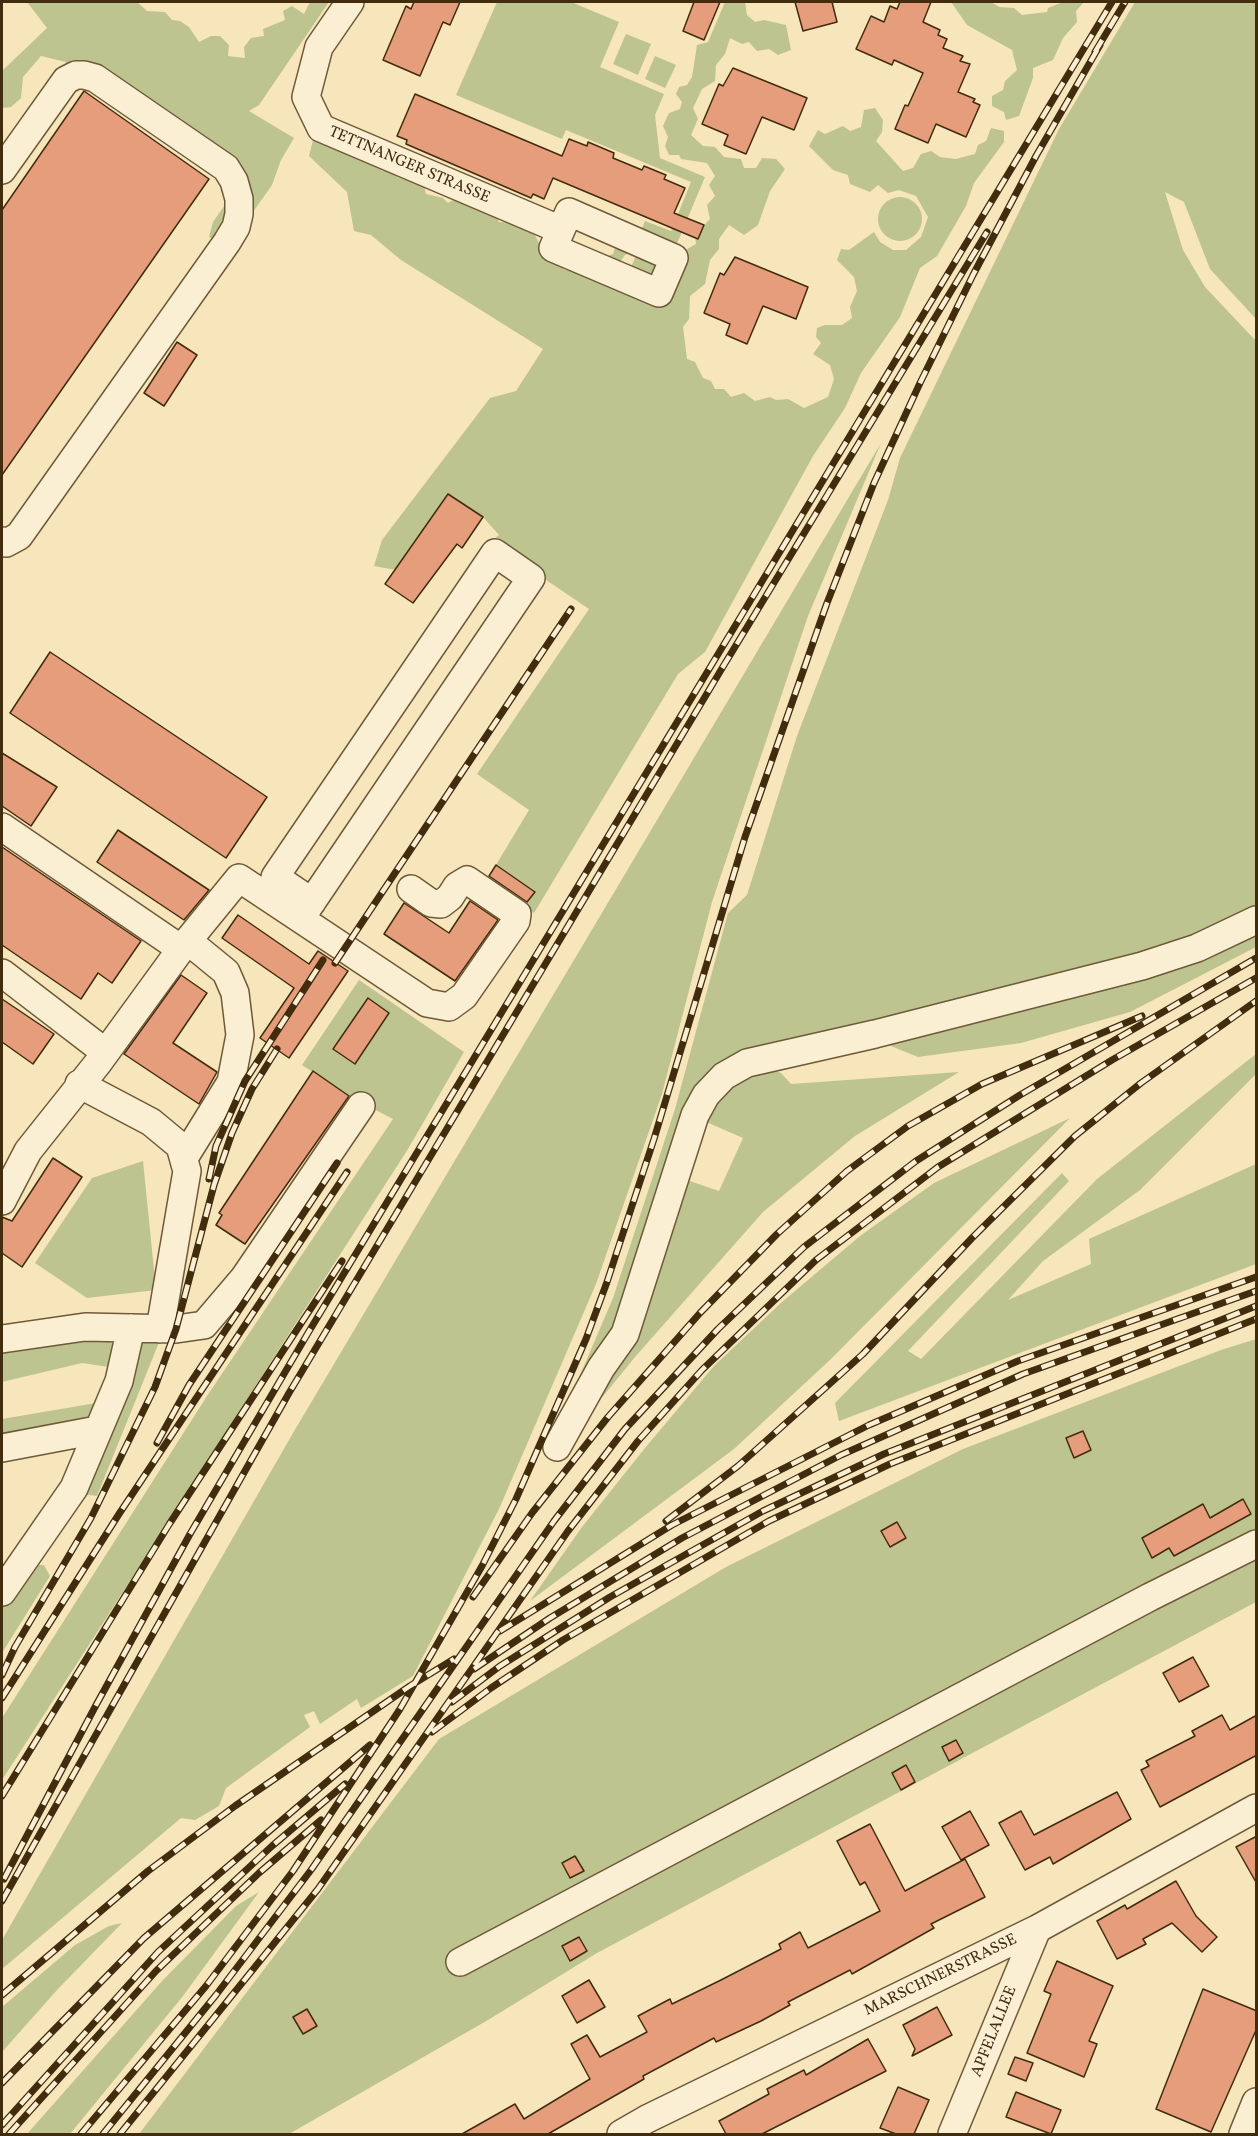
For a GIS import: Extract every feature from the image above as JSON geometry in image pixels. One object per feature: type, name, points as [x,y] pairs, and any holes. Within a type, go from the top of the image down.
[{"type":"street","name":"TETTNANGER STRASSE","points":[[350,2],[319,47],[306,98],[321,128],[561,230]]},
{"type":"street","points":[[2,170],[66,80],[76,75],[84,75],[95,78],[115,91],[226,168],[234,182],[239,199],[239,214],[236,227],[227,242],[19,536],[6,543],[2,541]]},
{"type":"street","points":[[306,910],[531,578],[495,553],[276,877],[306,910],[427,1003],[449,1008],[464,996],[516,921],[517,914],[467,880],[457,886],[450,897],[441,904],[431,903],[411,889]]},
{"type":"street","points":[[2,827],[226,972],[235,993],[240,1035],[231,1082],[184,1158]]},
{"type":"street","points":[[2,1201],[28,1151],[239,878],[306,910]]},
{"type":"street","points":[[557,1447],[601,1368],[625,1334],[695,1115],[706,1095],[724,1076],[747,1063],[875,1034],[1143,966],[1197,948],[1257,920]]},
{"type":"street","points":[[2,973],[105,1052]]},
{"type":"street","points":[[79,1084],[151,1122],[180,1146],[184,1158],[187,1171],[160,1329]]},
{"type":"street","points":[[2,1339],[85,1327],[160,1329],[204,1325],[244,1278],[361,1106]]},
{"type":"street","points":[[2,1592],[74,1488],[120,1381],[131,1328]]},
{"type":"street","points":[[2,1448],[97,1430]]},
{"type":"street","points":[[460,1962],[1150,1597],[1257,1544]]},
{"type":"street","name":"MARSCHNERSTRASSE","points":[[621,2134],[644,2127],[1037,1929],[1257,1808]]},
{"type":"street","name":"APFELALLEE","points":[[952,2134],[1037,1929]]},
{"type":"street","points":[[1243,2134],[1257,2102]]},
{"type":"green space","points":[[27,2],[137,2],[147,11],[165,12],[172,20],[180,21],[189,27],[199,42],[211,36],[220,36],[229,45],[228,56],[245,58],[244,47],[251,38],[264,36],[263,29],[285,20],[283,11],[292,6],[304,14],[310,2],[329,2],[259,105],[249,111],[294,138],[281,160],[272,185],[229,246],[209,237],[213,222],[234,192],[90,73],[55,83],[66,62],[41,56],[23,77],[21,98],[11,107],[2,108],[2,71],[47,28]]},
{"type":"green space","points":[[497,2],[571,2],[619,22],[600,67],[664,94],[655,115],[660,158],[705,177],[673,253],[638,238],[645,221],[671,231],[691,182],[566,130],[562,139],[456,95]]},
{"type":"green space","points":[[725,2],[745,2],[747,15],[755,22],[764,20],[786,25],[791,50],[778,55],[769,49],[757,51],[749,42],[742,44],[730,38],[725,54],[716,65],[715,81],[702,89],[693,108],[698,119],[691,135],[703,146],[715,147],[724,157],[741,159],[744,168],[756,168],[762,158],[776,159],[785,169],[770,191],[758,225],[744,235],[729,225],[719,239],[719,249],[710,260],[705,284],[690,296],[689,319],[683,327],[687,359],[695,362],[703,378],[711,381],[715,389],[724,389],[731,397],[744,393],[755,401],[770,397],[776,400],[788,399],[804,408],[828,397],[834,379],[830,365],[813,354],[821,343],[816,337],[817,328],[825,325],[842,325],[852,318],[850,307],[857,291],[854,277],[837,260],[841,249],[849,250],[874,232],[880,242],[893,250],[906,250],[921,237],[928,217],[916,196],[899,190],[888,193],[878,185],[870,192],[850,184],[848,175],[833,170],[809,146],[818,130],[825,134],[843,126],[850,131],[861,127],[864,110],[875,108],[883,120],[882,132],[876,141],[903,171],[913,168],[921,154],[931,151],[940,157],[956,159],[975,154],[978,145],[986,141],[991,128],[1004,131],[1004,142],[974,183],[966,206],[937,256],[920,268],[900,317],[861,373],[845,408],[813,456],[705,652],[678,674],[534,913],[525,906],[534,891],[496,865],[529,810],[477,774],[589,609],[490,542],[499,535],[483,517],[396,570],[374,566],[382,540],[490,398],[516,391],[543,349],[401,260],[371,235],[354,231],[347,192],[309,156],[313,140],[323,140],[356,158],[368,156],[378,161],[382,171],[393,169],[397,177],[405,180],[412,175],[423,182],[426,194],[443,198],[448,203],[458,197],[496,214],[499,222],[529,224],[540,245],[565,270],[613,254],[617,242],[633,251],[625,255],[617,266],[628,290],[687,260],[687,249],[696,244],[695,235],[710,219],[707,205],[715,196],[709,185],[715,176],[707,163],[681,159],[679,155],[669,155],[665,146],[668,137],[663,126],[669,113],[680,109],[682,102],[676,94],[679,87],[687,85],[692,77],[697,45],[708,42]]},
{"type":"green space","points":[[951,2],[991,2],[999,7],[1014,8],[1022,15],[1047,12],[1048,8],[1063,2],[1084,2],[1076,11],[1077,22],[1063,38],[1053,60],[1033,68],[1033,78],[1019,116],[1006,120],[1004,112],[992,106],[992,96],[1003,90],[1005,81],[1017,70],[1012,50],[967,25]]},
{"type":"green space","points":[[1135,2],[1256,2],[1256,319],[1210,269],[1184,202],[1165,192],[1183,250],[1205,287],[1256,341],[1256,916],[1198,944],[720,1073],[614,1329],[569,1401],[613,1298],[675,1109],[728,913],[747,895],[797,736],[888,500],[900,458],[1059,129]]},
{"type":"green space","points":[[626,34],[651,44],[638,75],[613,64]]},
{"type":"green space","points":[[655,56],[676,65],[665,88],[645,79]]},
{"type":"green space","points":[[900,197],[909,198],[916,203],[921,210],[921,228],[916,235],[909,240],[900,241],[891,240],[884,235],[879,228],[878,219],[879,210],[884,203],[891,198]]},
{"type":"green space","points":[[639,249],[669,262],[658,287],[628,274]]},
{"type":"green space","points":[[881,443],[808,616],[712,902],[662,1094],[596,1284],[499,1509],[413,1676],[361,1708],[357,1699],[320,1724],[314,1711],[304,1715],[310,1727],[226,1788],[219,1806],[195,1820],[181,1818],[2,1969],[2,1940],[293,1433]]},
{"type":"green space","points":[[1256,927],[1256,947],[1130,1012],[1021,1043],[918,1057],[881,1042]]},
{"type":"green space","points":[[359,980],[464,1052],[408,1149],[2,1780],[2,1718],[207,1396],[393,1119],[351,1097],[302,1065]]},
{"type":"green space","points":[[1256,1054],[1256,1074],[1140,1190],[1043,1261],[1008,1300],[1091,1264],[1089,1239],[1256,1164],[1256,1264],[839,1421],[835,1403],[1062,1173],[1069,1181],[908,1351],[921,1359],[1097,1179]]},
{"type":"green space","points":[[767,1067],[781,1073],[791,1084],[959,1072],[855,1136],[763,1212],[635,1357],[583,1421],[681,1178],[719,1191],[743,1138],[704,1121],[711,1099]]},
{"type":"green space","points":[[1070,1118],[831,1359],[734,1449],[530,1601],[582,1527],[714,1366],[782,1302],[860,1236],[934,1183]]},
{"type":"green space","points":[[143,1161],[156,1290],[87,1298],[35,1263],[92,1178]]},
{"type":"green space","points":[[103,1335],[114,1345],[109,1367],[82,1363],[2,1382],[2,1348]]},
{"type":"green space","points":[[162,1335],[97,1496],[81,1494],[137,1352],[144,1340]]},
{"type":"green space","points":[[1256,1339],[1256,1602],[597,1953],[488,2020],[289,2134],[139,2134],[439,1739],[726,1567],[963,1449],[1221,1350]]},
{"type":"green space","points":[[102,1402],[95,1416],[2,1441],[2,1419]]},
{"type":"green space","points":[[28,1565],[44,1565],[50,1576],[2,1653],[2,1609]]},
{"type":"green space","points":[[259,1892],[183,1996],[70,2134],[27,2134],[163,1980],[236,1906]]},
{"type":"green space","points":[[122,1923],[57,1990],[2,2052],[2,2007],[75,1945],[109,1926]]},
{"type":"building","points":[[414,2],[460,2],[450,25],[443,22],[420,76],[383,60],[406,6],[411,9]]},
{"type":"building","points":[[694,2],[720,2],[704,40],[683,31]]},
{"type":"building","points":[[795,2],[832,2],[837,22],[803,31]]},
{"type":"building","points":[[900,2],[931,2],[923,22],[940,30],[938,35],[947,39],[943,48],[963,56],[960,61],[970,64],[958,92],[975,99],[973,102],[980,105],[966,137],[936,124],[928,143],[895,129],[923,73],[894,60],[892,65],[856,49],[871,16],[884,22],[890,6],[897,9]]},
{"type":"building","points":[[733,68],[807,98],[794,130],[762,117],[746,154],[724,145],[728,135],[702,124],[719,84],[723,86]]},
{"type":"building","points":[[84,91],[209,179],[2,475],[2,210]]},
{"type":"building","points":[[415,94],[562,156],[569,139],[587,146],[588,142],[614,153],[613,158],[642,170],[644,166],[666,175],[664,179],[685,188],[674,213],[704,225],[698,239],[553,178],[544,199],[533,194],[531,198],[406,144],[407,140],[397,136]]},
{"type":"building","points":[[735,257],[808,287],[796,319],[763,306],[747,344],[726,335],[730,324],[704,313],[720,273],[724,275]]},
{"type":"building","points":[[177,342],[197,355],[164,406],[144,393]]},
{"type":"building","points":[[448,494],[483,517],[462,548],[457,544],[413,603],[385,584]]},
{"type":"building","points":[[50,652],[267,797],[226,858],[10,713]]},
{"type":"building","points":[[2,753],[57,787],[31,826],[2,806]]},
{"type":"building","points":[[118,830],[209,890],[184,920],[97,862]]},
{"type":"building","points":[[2,847],[141,941],[112,983],[98,973],[81,999],[2,945]]},
{"type":"building","points":[[496,865],[535,892],[527,902],[489,876]]},
{"type":"building","points":[[470,901],[498,920],[455,981],[384,934],[404,903],[449,933]]},
{"type":"building","points":[[238,915],[309,964],[318,951],[348,971],[289,1058],[260,1038],[294,988],[222,938]]},
{"type":"building","points":[[181,975],[207,993],[173,1043],[217,1072],[199,1104],[124,1054]]},
{"type":"building","points":[[368,998],[389,1013],[355,1064],[333,1049]]},
{"type":"building","points":[[2,999],[54,1034],[33,1064],[2,1042]]},
{"type":"building","points":[[313,1071],[349,1096],[245,1244],[216,1225],[222,1215],[219,1213]]},
{"type":"building","points":[[53,1158],[82,1177],[22,1267],[2,1253],[2,1217],[12,1221]]},
{"type":"building","points":[[1083,1431],[1091,1450],[1074,1458],[1066,1438]]},
{"type":"building","points":[[1243,1499],[1251,1514],[1174,1556],[1169,1548],[1152,1558],[1142,1538],[1203,1504],[1210,1518]]},
{"type":"building","points":[[897,1522],[906,1538],[890,1547],[881,1531]]},
{"type":"building","points":[[1193,1657],[1209,1686],[1179,1702],[1163,1673]]},
{"type":"building","points":[[1222,1715],[1230,1730],[1257,1715],[1257,1755],[1160,1807],[1141,1770],[1149,1766],[1146,1761],[1195,1736],[1192,1731]]},
{"type":"building","points":[[956,1740],[963,1753],[949,1761],[942,1747]]},
{"type":"building","points":[[906,1765],[915,1782],[901,1790],[892,1773]]},
{"type":"building","points":[[1117,1792],[1131,1819],[1053,1864],[1050,1857],[1025,1870],[999,1823],[1021,1811],[1034,1835]]},
{"type":"building","points":[[970,1811],[989,1845],[961,1860],[942,1827]]},
{"type":"building","points":[[870,1824],[905,1891],[965,1859],[985,1897],[931,1924],[934,1928],[852,1974],[850,1970],[788,2002],[790,2005],[761,2021],[716,2042],[714,2038],[643,2076],[644,2079],[548,2134],[462,2134],[515,2104],[524,2119],[590,2079],[571,2044],[587,2035],[600,2057],[647,2032],[638,2016],[670,1999],[672,2004],[721,1980],[781,1949],[779,1944],[800,1932],[808,1948],[880,1911],[865,1882],[860,1885],[837,1841]]},
{"type":"building","points":[[1257,1836],[1257,1884],[1236,1847]]},
{"type":"building","points":[[575,1856],[584,1871],[570,1878],[562,1863]]},
{"type":"building","points":[[1176,1881],[1196,1916],[1217,1937],[1202,1952],[1172,1923],[1143,1939],[1146,1944],[1117,1959],[1097,1921],[1125,1905],[1127,1909]]},
{"type":"building","points":[[579,1937],[587,1951],[570,1961],[562,1946]]},
{"type":"building","points":[[1057,1961],[1113,1986],[1089,2041],[1097,2044],[1084,2077],[1027,2053],[1051,1994],[1044,1991]]},
{"type":"building","points":[[589,1980],[605,2007],[577,2023],[562,1996]]},
{"type":"building","points":[[1203,1989],[1257,2011],[1257,2028],[1211,2132],[1156,2109]]},
{"type":"building","points":[[937,2007],[952,2035],[912,2056],[915,2049],[903,2025]]},
{"type":"building","points":[[307,2009],[317,2026],[303,2034],[293,2017]]},
{"type":"building","points":[[868,2039],[886,2071],[762,2134],[726,2134],[719,2121],[769,2094],[767,2089],[804,2070],[806,2075]]},
{"type":"building","points":[[1015,2057],[1033,2063],[1026,2081],[1008,2074]]},
{"type":"building","points":[[898,2087],[929,2100],[914,2134],[896,2134],[880,2128]]},
{"type":"building","points":[[1016,2092],[1061,2110],[1051,2134],[1006,2117]]},
{"type":"railway","points":[[4,1879],[190,1534],[308,1333],[1112,2]]},
{"type":"railway","points":[[1095,52],[1125,2]]},
{"type":"railway","points":[[81,2134],[206,1986],[293,1871],[400,1709],[482,1566],[516,1499],[586,1339],[607,1282],[654,1139],[745,837],[827,603],[874,483],[973,275],[1036,156],[1100,45]]},
{"type":"railway","points":[[2,1901],[289,1393],[724,665],[987,232]]},
{"type":"railway","points":[[335,963],[571,609]]},
{"type":"railway","points":[[103,2134],[216,1995],[311,1870],[554,1521],[625,1429],[718,1329],[804,1247],[916,1161],[1020,1095],[1256,958]]},
{"type":"railway","points":[[209,1179],[216,1146],[245,1081],[323,960]]},
{"type":"railway","points":[[120,2134],[318,1889],[568,1531],[638,1441],[702,1370],[816,1260],[938,1167],[1112,1060],[1256,978]]},
{"type":"railway","points":[[666,1521],[738,1466],[863,1354],[972,1238],[1075,1136],[1141,1083],[1256,1001]]},
{"type":"railway","points":[[473,1597],[532,1513],[608,1417],[700,1313],[777,1234],[847,1171],[908,1126],[982,1084],[1142,1016]]},
{"type":"railway","points":[[2,1675],[15,1647],[91,1518],[155,1387],[176,1329],[214,1185],[232,1133],[252,1089],[277,1049]]},
{"type":"railway","points":[[157,1443],[189,1385],[337,1163]]},
{"type":"railway","points":[[2,1698],[119,1514],[347,1172]]},
{"type":"railway","points":[[2,1796],[170,1523],[342,1261]]},
{"type":"railway","points":[[500,1631],[672,1525],[869,1425],[1018,1361],[1256,1277]]},
{"type":"railway","points":[[474,1669],[550,1618],[682,1538],[841,1455],[1023,1374],[1256,1291]]},
{"type":"railway","points":[[452,1702],[500,1666],[610,1597],[763,1511],[884,1454],[1256,1306]]},
{"type":"railway","points":[[432,1732],[491,1688],[563,1640],[769,1521],[890,1464],[1256,1319]]},
{"type":"railway","points":[[2,1995],[148,1871],[235,1806],[410,1686],[454,1659]]},
{"type":"railway","points":[[2,2083],[144,1938],[370,1745]]},
{"type":"railway","points":[[2,2125],[158,1952],[272,1846],[345,1784]]},
{"type":"railway","points":[[9,2134],[156,1971],[259,1873],[321,1820]]}]
